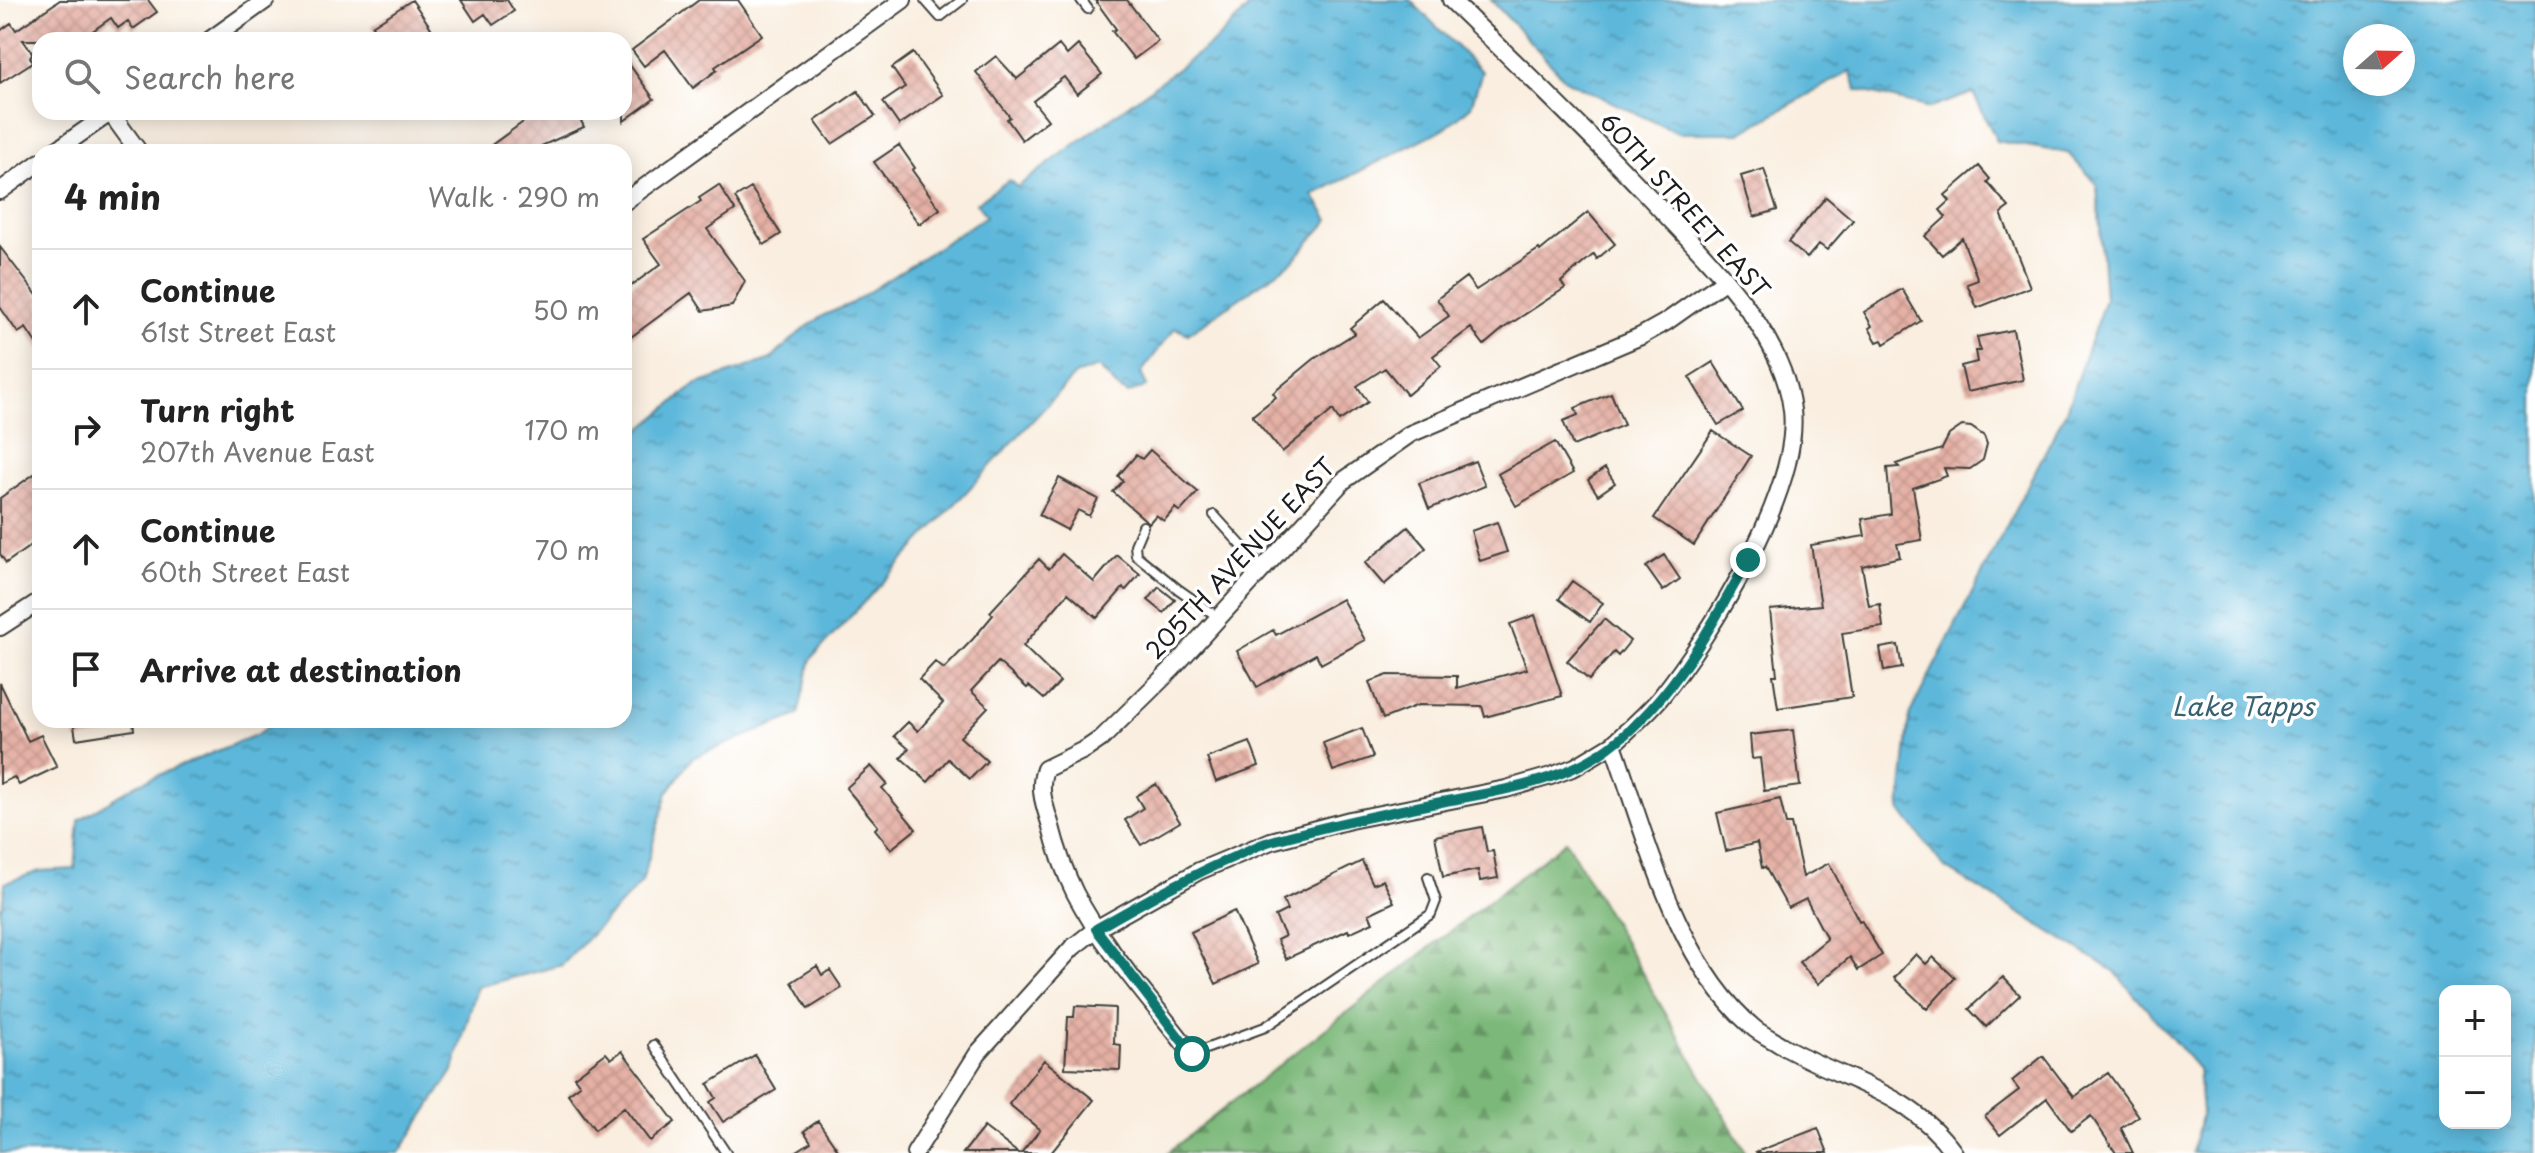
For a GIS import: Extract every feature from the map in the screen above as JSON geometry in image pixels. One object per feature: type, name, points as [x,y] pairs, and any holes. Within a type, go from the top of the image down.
[{"type":"street","points":[[221,32],[266,0]]},
{"type":"street","points":[[632,196],[903,0]]},
{"type":"street","name":"60TH STREET EAST","points":[[915,1153],[978,1053],[1072,948],[1096,929],[1199,871],[1271,841],[1350,820],[1506,789],[1585,762],[1613,744],[1658,701],[1708,633],[1748,560],[1783,481],[1790,456],[1792,411],[1786,381],[1763,333],[1724,281],[1606,151],[1451,0]]},
{"type":"street","points":[[65,144],[99,120]]},
{"type":"street","points":[[116,120],[133,144]]},
{"type":"street","points":[[0,191],[32,168]]},
{"type":"street","name":"205TH AVENUE EAST","points":[[1096,929],[1075,893],[1058,854],[1041,793],[1045,769],[1102,738],[1172,669],[1343,481],[1410,434],[1641,336],[1724,281]]},
{"type":"street","points":[[0,627],[32,606]]},
{"type":"street","points":[[1613,744],[1684,937],[1716,988],[1756,1030],[1804,1058],[1887,1094],[1927,1121],[1954,1153]]},
{"type":"street","points":[[1096,929],[1192,1054]]},
{"type":"lane","points":[[925,0],[940,17],[962,0]]},
{"type":"lane","points":[[1081,0],[1088,9]]},
{"type":"lane","points":[[1214,515],[1262,568]]},
{"type":"lane","points":[[1143,526],[1135,545],[1136,555],[1218,617]]},
{"type":"lane","points":[[1192,1054],[1265,1027],[1431,914],[1436,901],[1428,877]]},
{"type":"lane","points":[[654,1045],[726,1153]]},
{"type":"green space","points":[[1566,841],[1746,1153],[1167,1153]]},
{"type":"water","points":[[1256,0],[1410,0],[1482,72],[1471,106],[1447,127],[1313,195],[1329,220],[1293,261],[1188,334],[1175,328],[1141,373],[1147,386],[1128,394],[1098,367],[1075,375],[811,659],[798,715],[692,758],[667,793],[642,882],[562,965],[477,987],[453,1071],[399,1153],[0,1153],[0,906],[5,883],[40,871],[75,869],[79,820],[137,784],[266,728],[632,728],[632,436],[695,385],[771,359],[824,315],[850,304],[986,216],[976,203],[1009,180],[1017,187],[1215,41]]},
{"type":"water","name":"Lake Tapps","points":[[1491,0],[2535,0],[2535,1153],[2192,1153],[2202,1112],[2198,1069],[2114,971],[1944,867],[1900,810],[1910,713],[2065,413],[2105,299],[2097,185],[2068,153],[1997,141],[1973,93],[1930,108],[1857,90],[1850,71],[1740,133],[1678,133],[1567,81]]},
{"type":"building","points":[[60,0],[148,0],[157,12],[133,29],[128,21],[118,28],[111,18],[91,32],[32,32],[32,40],[23,40],[32,53],[32,63],[0,83],[0,31],[11,23],[16,30]]},
{"type":"building","points":[[412,0],[431,28],[425,32],[376,32],[372,26]]},
{"type":"building","points":[[461,0],[507,0],[514,11],[493,25],[485,14],[475,21]]},
{"type":"building","points":[[699,0],[738,0],[762,35],[715,67],[717,70],[693,88],[665,50],[644,66],[632,50]]},
{"type":"building","points":[[1095,0],[1127,0],[1158,41],[1134,59],[1112,31],[1116,29]]},
{"type":"building","points":[[1059,45],[1067,55],[1078,45],[1102,74],[1077,94],[1064,77],[1033,101],[1048,120],[1022,140],[1007,119],[1010,117],[976,72],[996,56],[1017,79]]},
{"type":"building","points":[[913,53],[943,95],[899,125],[883,102],[905,87],[892,68]]},
{"type":"building","points":[[632,68],[654,99],[632,115]]},
{"type":"building","points":[[858,91],[875,116],[832,144],[815,121]]},
{"type":"building","points":[[526,120],[581,120],[584,127],[546,144],[493,144]]},
{"type":"building","points":[[899,145],[915,168],[912,170],[940,209],[919,224],[874,162]]},
{"type":"building","points":[[1979,166],[1990,179],[1987,182],[2009,207],[2001,213],[2030,287],[1977,308],[1967,284],[1978,280],[1962,238],[1942,255],[1925,236],[1946,217],[1940,210],[1950,201],[1945,195]]},
{"type":"building","points":[[1764,169],[1777,210],[1754,217],[1741,176]]},
{"type":"building","points":[[719,185],[735,210],[707,229],[745,281],[732,306],[703,311],[691,293],[632,336],[632,285],[661,264],[643,239],[701,201],[699,198]]},
{"type":"building","points":[[751,188],[781,234],[764,245],[735,198]]},
{"type":"building","points":[[1826,197],[1853,220],[1827,250],[1819,244],[1807,258],[1788,242]]},
{"type":"building","points":[[1588,212],[1615,244],[1597,259],[1594,254],[1561,282],[1565,288],[1484,345],[1471,328],[1433,356],[1441,366],[1407,395],[1385,368],[1357,386],[1368,402],[1339,421],[1333,410],[1282,452],[1252,416],[1276,397],[1273,393],[1314,359],[1355,333],[1350,328],[1384,299],[1418,338],[1449,316],[1437,299],[1466,277],[1476,290],[1540,251]]},
{"type":"building","points":[[0,247],[32,289],[32,337],[26,328],[18,333],[0,307]]},
{"type":"building","points":[[1902,289],[1921,321],[1884,344],[1882,340],[1877,342],[1864,312]]},
{"type":"building","points":[[2013,330],[2023,380],[1967,392],[1961,366],[1977,362],[1975,351],[1980,351],[1977,337]]},
{"type":"building","points":[[1713,362],[1743,411],[1718,425],[1689,377]]},
{"type":"building","points":[[1611,393],[1624,425],[1573,446],[1563,421],[1578,415],[1575,408]]},
{"type":"building","points":[[1962,426],[1971,427],[1984,436],[1987,444],[1983,460],[1970,469],[1944,468],[1947,476],[1913,488],[1922,540],[1897,544],[1900,557],[1862,566],[1869,606],[1880,604],[1883,627],[1842,633],[1852,697],[1778,708],[1770,610],[1821,605],[1811,545],[1865,536],[1862,519],[1891,514],[1887,468],[1899,467],[1896,464],[1942,449],[1949,435]]},
{"type":"building","points":[[1713,431],[1751,456],[1694,545],[1654,518]]},
{"type":"building","points":[[1555,442],[1573,473],[1516,506],[1498,474]]},
{"type":"building","points":[[1150,450],[1198,492],[1180,512],[1175,508],[1164,521],[1156,515],[1149,523],[1113,492],[1123,481],[1118,476],[1136,455],[1142,459]]},
{"type":"building","points":[[1475,461],[1485,486],[1429,509],[1419,483]]},
{"type":"building","points":[[1605,468],[1615,483],[1598,495],[1588,480]]},
{"type":"building","points":[[32,476],[32,545],[6,563],[0,554],[0,498]]},
{"type":"building","points":[[1059,478],[1098,499],[1089,516],[1078,510],[1067,530],[1039,515]]},
{"type":"building","points":[[1497,522],[1507,552],[1480,561],[1471,531]]},
{"type":"building","points":[[1408,527],[1426,548],[1384,585],[1365,563]]},
{"type":"building","points":[[1062,554],[1094,582],[1117,555],[1140,574],[1097,618],[1068,593],[1023,646],[1060,682],[1044,699],[998,662],[971,691],[988,707],[960,737],[987,761],[970,779],[948,759],[928,782],[901,758],[909,749],[894,736],[908,722],[918,731],[943,703],[919,679],[935,662],[944,669],[993,615],[990,612],[1039,559],[1049,569]]},
{"type":"building","points":[[1664,555],[1680,579],[1663,591],[1646,567]]},
{"type":"building","points":[[1572,581],[1603,603],[1590,622],[1559,599]]},
{"type":"building","points":[[1159,587],[1175,600],[1164,613],[1148,600]]},
{"type":"building","points":[[1342,599],[1365,640],[1321,664],[1316,654],[1257,687],[1237,651],[1273,630],[1276,635]]},
{"type":"building","points":[[1535,615],[1562,696],[1485,717],[1482,706],[1418,705],[1383,719],[1369,682],[1388,675],[1457,676],[1457,688],[1527,669],[1510,624]]},
{"type":"building","points":[[1604,619],[1630,641],[1618,656],[1614,652],[1589,680],[1567,661]]},
{"type":"building","points":[[1898,645],[1902,668],[1884,671],[1880,648]]},
{"type":"building","points":[[0,683],[28,741],[41,735],[57,767],[19,785],[14,777],[0,784]]},
{"type":"building","points":[[74,728],[134,728],[134,730],[76,739]]},
{"type":"building","points":[[1362,728],[1373,757],[1333,771],[1323,743]]},
{"type":"building","points":[[1793,730],[1800,786],[1764,791],[1760,758],[1752,759],[1750,735]]},
{"type":"building","points":[[1250,742],[1259,766],[1216,782],[1207,758]]},
{"type":"building","points":[[871,766],[887,784],[882,788],[916,829],[891,849],[875,829],[878,826],[846,788]]},
{"type":"building","points":[[1156,784],[1180,822],[1141,845],[1125,820],[1143,808],[1136,796]]},
{"type":"building","points":[[1780,799],[1786,824],[1791,824],[1803,877],[1829,863],[1859,921],[1882,955],[1858,970],[1850,957],[1818,984],[1799,962],[1827,939],[1806,899],[1788,908],[1765,867],[1762,868],[1757,843],[1726,851],[1717,813]]},
{"type":"building","points":[[1482,827],[1487,852],[1493,851],[1498,878],[1480,881],[1478,870],[1443,877],[1435,836]]},
{"type":"building","points":[[1362,861],[1373,884],[1383,880],[1394,902],[1369,914],[1373,922],[1349,933],[1348,930],[1286,959],[1277,940],[1285,936],[1275,916],[1287,910],[1283,900]]},
{"type":"building","points":[[1234,911],[1258,964],[1216,984],[1191,932]]},
{"type":"building","points":[[1916,954],[1926,964],[1933,957],[1955,978],[1927,1009],[1894,978]]},
{"type":"building","points":[[817,966],[822,975],[830,970],[842,988],[808,1009],[792,982]]},
{"type":"building","points":[[2003,977],[2020,995],[1986,1027],[1969,1009]]},
{"type":"building","points":[[1075,1006],[1115,1008],[1114,1044],[1121,1045],[1120,1070],[1065,1068],[1068,1017],[1074,1017]]},
{"type":"building","points":[[622,1051],[675,1122],[650,1141],[624,1107],[595,1130],[568,1094],[580,1085],[574,1077],[606,1053],[611,1059]]},
{"type":"building","points":[[755,1055],[776,1090],[723,1122],[710,1102],[716,1098],[708,1084]]},
{"type":"building","points":[[2043,1056],[2074,1097],[2108,1073],[2139,1116],[2121,1128],[2133,1153],[2116,1153],[2091,1116],[2071,1131],[2047,1098],[2000,1135],[1985,1116],[2019,1090],[2012,1081]]},
{"type":"building","points":[[1044,1060],[1094,1100],[1051,1153],[1021,1153],[1040,1130],[1009,1104]]},
{"type":"building","points":[[818,1121],[840,1153],[794,1153],[811,1142],[804,1131]]},
{"type":"building","points":[[984,1127],[1018,1153],[963,1153]]},
{"type":"building","points":[[1818,1128],[1828,1153],[1756,1152]]},
{"type":"route","points":[[1192,1054],[1096,929],[1199,871],[1271,841],[1350,820],[1506,789],[1551,776],[1596,756],[1658,701],[1708,633],[1748,560]]}]
